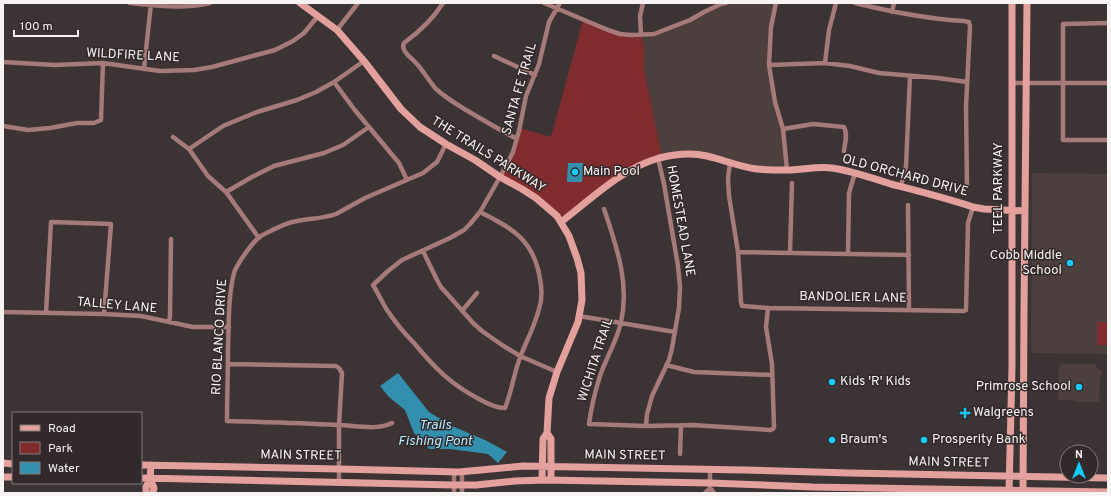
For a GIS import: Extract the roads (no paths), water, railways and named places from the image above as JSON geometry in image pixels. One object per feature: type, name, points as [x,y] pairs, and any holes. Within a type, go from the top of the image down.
[{"type":"main road","name":"THE TRAILS PARKWAY","points":[[300,3],[337,30],[406,114],[420,127],[536,198],[557,216],[574,246],[581,273],[582,300],[578,322],[557,372],[549,398],[547,433],[543,439],[542,480]]},
{"type":"main road","name":"TEEL PARKWAY","points":[[1009,492],[1012,3]]},
{"type":"main road","name":"TEEL PARKWAY","points":[[1023,492],[1027,3]]},
{"type":"main road","name":"OLD ORCHARD DRIVE","points":[[561,222],[620,176],[644,163],[658,158],[686,154],[707,156],[756,169],[787,170],[832,168],[855,173],[972,207],[1025,211]]},
{"type":"main road","points":[[1011,309],[1024,310]]},
{"type":"main road","name":"THE TRAILS PARKWAY","points":[[547,433],[551,439],[551,480]]},
{"type":"main road","name":"MAIN STREET","points":[[142,465],[339,468],[454,472],[523,466],[1108,478]]},
{"type":"main road","points":[[146,493],[146,487],[150,478],[151,465]]},
{"type":"main road","points":[[812,473],[812,487]]},
{"type":"main road","points":[[902,474],[902,488]]},
{"type":"main road","name":"MAIN STREET","points":[[142,478],[454,485],[551,480],[710,486],[902,488],[1009,492],[1108,492]]},
{"type":"main road","points":[[150,478],[154,488],[154,493]]},
{"type":"street","points":[[130,3],[178,7],[210,3]]},
{"type":"street","points":[[337,30],[358,3]]},
{"type":"street","points":[[442,3],[439,9],[420,31],[404,43],[403,50],[443,95],[452,102],[517,139]]},
{"type":"street","points":[[544,3],[620,34],[641,35],[654,34],[690,20],[704,12],[726,3]]},
{"type":"street","name":"SANTA FE TRAIL","points":[[520,356],[505,408],[488,404],[463,391],[442,374],[423,355],[396,323],[373,285],[402,260],[464,230],[480,212],[513,152],[526,96],[539,64],[549,22],[560,3]]},
{"type":"street","points":[[641,35],[640,16],[643,3]]},
{"type":"street","points":[[776,3],[772,26],[769,66],[775,102],[783,129],[787,170]]},
{"type":"street","points":[[825,63],[829,30],[836,3]]},
{"type":"street","points":[[855,3],[892,12],[927,18],[969,22],[966,107],[967,186]]},
{"type":"street","points":[[892,12],[894,3]]},
{"type":"street","points":[[144,69],[151,4]]},
{"type":"street","name":"WILDFIRE LANE","points":[[3,62],[55,65],[103,63],[160,71],[194,70],[212,67],[275,50],[293,41],[304,33],[318,16]]},
{"type":"street","points":[[1108,23],[1063,24],[1062,140],[1108,140]]},
{"type":"street","points":[[494,56],[535,75]]},
{"type":"street","points":[[189,148],[223,126],[257,112],[297,100],[334,82],[364,61]]},
{"type":"street","points":[[3,126],[28,130],[77,123],[94,123],[101,120],[103,63]]},
{"type":"street","points":[[769,66],[825,63],[850,66],[879,73],[967,82]]},
{"type":"street","points":[[901,186],[906,164],[910,76]]},
{"type":"street","points":[[334,82],[399,163],[407,180]]},
{"type":"street","points":[[1012,83],[1108,83]]},
{"type":"street","points":[[783,129],[813,124],[844,126],[846,130],[844,150]]},
{"type":"street","points":[[226,192],[274,166],[324,153],[343,145],[369,127]]},
{"type":"street","points":[[173,137],[189,148],[208,176],[226,192],[258,238]]},
{"type":"street","name":"RIO BLANCO DRIVE","points":[[339,425],[227,421],[231,287],[235,271],[242,257],[258,238],[295,221],[334,215],[365,198],[423,173],[437,162],[446,144]]},
{"type":"street","name":"HOMESTEAD LANE","points":[[646,426],[652,396],[670,354],[675,332],[680,287],[678,266],[658,158]]},
{"type":"street","points":[[730,163],[728,178],[729,196],[738,252],[909,255]]},
{"type":"street","points":[[848,254],[849,193],[855,173]]},
{"type":"street","points":[[790,252],[792,183]]},
{"type":"street","points":[[908,205],[909,310]]},
{"type":"street","name":"BANDOLIER LANE","points":[[738,252],[742,306],[768,308],[964,311],[966,310],[968,223],[972,207]]},
{"type":"street","name":"WICHITA TRAIL","points":[[604,209],[622,269],[624,289],[621,323],[600,376],[591,409],[589,424],[646,426]]},
{"type":"street","points":[[480,212],[506,225],[517,234],[527,245],[534,256],[537,265],[542,292],[540,309],[520,356]]},
{"type":"street","points":[[46,313],[51,222],[111,224],[104,314]]},
{"type":"street","points":[[169,322],[171,239]]},
{"type":"street","points":[[423,250],[442,288],[482,331],[520,356],[557,372]]},
{"type":"street","points":[[462,311],[477,294]]},
{"type":"street","points":[[646,426],[681,425],[773,429],[772,364],[766,327],[768,308]]},
{"type":"street","name":"TALLEY LANE","points":[[3,312],[141,316],[193,327],[229,327]]},
{"type":"street","points":[[579,316],[675,332]]},
{"type":"street","points":[[228,364],[336,366],[339,368],[342,373],[339,425],[339,483]]},
{"type":"street","points":[[666,365],[694,372],[772,375]]},
{"type":"street","points":[[339,425],[379,427],[387,426],[392,423]]},
{"type":"street","points":[[680,454],[681,425]]},
{"type":"street","points":[[710,470],[710,486],[714,493]]},
{"type":"street","points":[[454,472],[454,493]]},
{"type":"street","points":[[462,472],[462,493]]},
{"type":"street","points":[[705,493],[710,486]]},
{"type":"water","name":"Main Pool","points":[[568,163],[583,163],[582,182],[567,182]]},
{"type":"water","name":"Trails Fishing Pont","points":[[398,373],[429,412],[452,426],[485,440],[507,452],[498,463],[488,454],[450,449],[429,449],[414,433],[405,410],[389,397],[380,386]]},
{"type":"place","name":"Main Pool","points":[[575,172]]},
{"type":"place","name":"Cobb Middle School","points":[[1070,263]]},
{"type":"place","name":"Kids 'R' Kids","points":[[832,382]]},
{"type":"place","name":"Primrose School","points":[[1079,387]]},
{"type":"place","name":"Walgreens","points":[[965,413]]},
{"type":"place","name":"Braum's","points":[[832,440]]},
{"type":"place","name":"Prosperity Bank","points":[[924,440]]}]
